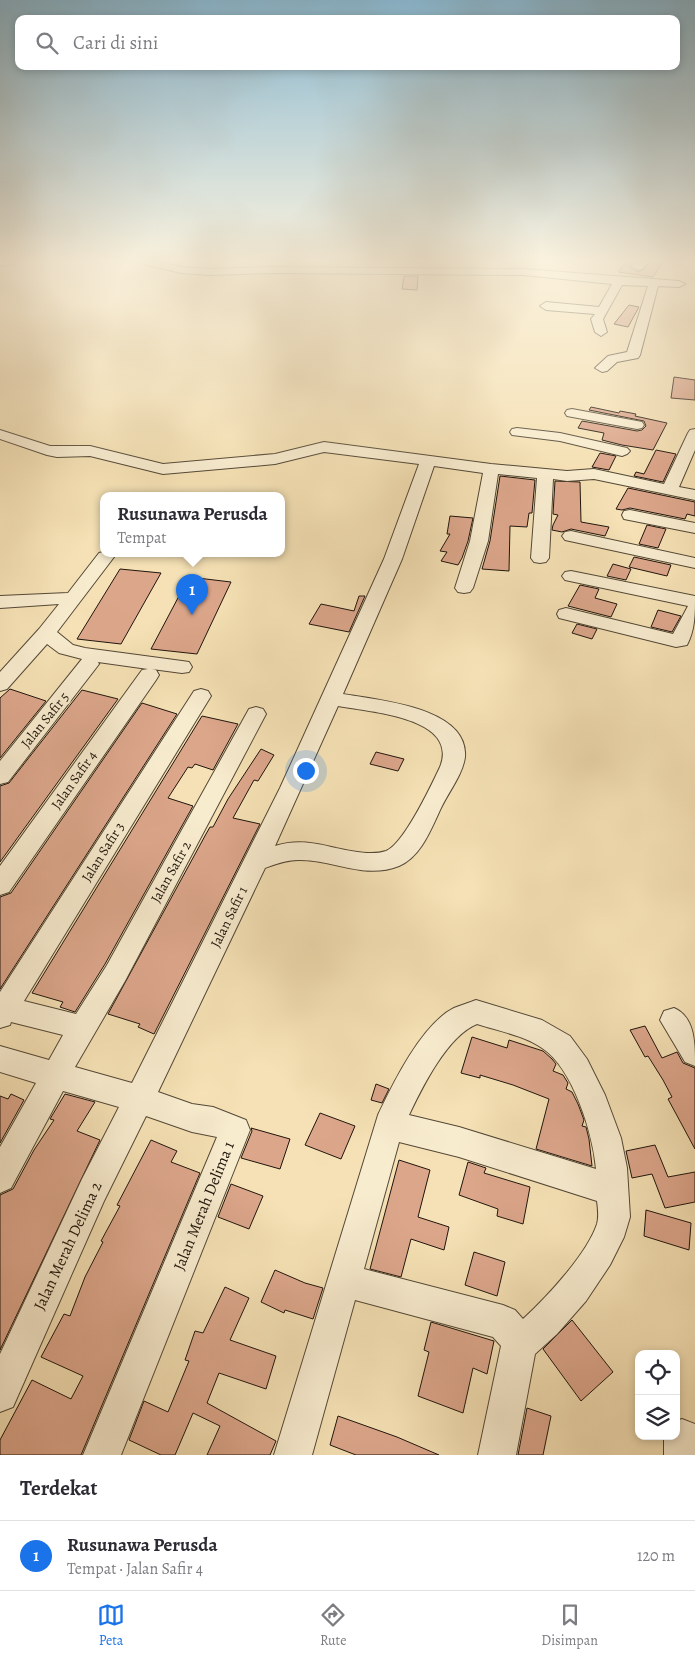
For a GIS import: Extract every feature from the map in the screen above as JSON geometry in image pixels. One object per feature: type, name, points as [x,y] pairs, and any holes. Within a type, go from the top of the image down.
[{"type":"street","points":[[602,368],[613,359],[633,355],[640,330]]},
{"type":"street","points":[[572,412],[638,423],[610,476]]},
{"type":"street","points":[[517,432],[560,437],[622,452]]},
{"type":"street","points":[[670,489],[695,433]]},
{"type":"street","points":[[0,434],[47,450],[57,452],[90,451],[163,468],[199,467],[275,458],[324,447],[545,475],[579,477],[594,474],[610,476],[695,495]]},
{"type":"street","name":"Jalan Safir 1","points":[[138,1099],[167,1045],[291,788],[393,559],[428,461]]},
{"type":"street","points":[[464,588],[479,541],[491,469]]},
{"type":"street","points":[[540,558],[545,475]]},
{"type":"street","points":[[630,515],[695,528]]},
{"type":"street","points":[[571,536],[695,563]]},
{"type":"street","points":[[0,684],[46,633],[105,557]]},
{"type":"street","points":[[572,576],[695,602]]},
{"type":"street","points":[[0,602],[72,598]]},
{"type":"street","points":[[566,614],[680,641],[695,609]]},
{"type":"street","points":[[46,633],[66,649],[85,654],[182,668]]},
{"type":"street","name":"Jalan Safir 5","points":[[0,776],[89,664]]},
{"type":"street","name":"Jalan Safir 4","points":[[0,885],[149,675]]},
{"type":"street","name":"Jalan Safir 3","points":[[2,1010],[200,696]]},
{"type":"street","points":[[257,861],[294,851],[304,851],[371,863],[394,858],[403,852],[421,826],[454,757],[449,734],[434,723],[409,714],[331,698]]},
{"type":"street","name":"Jalan Safir 2","points":[[0,1177],[55,1075],[116,974],[256,714]]},
{"type":"street","points":[[2,1010],[82,1028]]},
{"type":"street","points":[[293,1455],[389,1126],[401,1097],[446,1029],[466,1014],[476,1012],[532,1030],[559,1045],[576,1069],[592,1098],[609,1152],[614,1221],[606,1243],[585,1274],[543,1324],[533,1335],[519,1344]]},
{"type":"street","points":[[674,1020],[695,1053]]},
{"type":"street","name":"Jalan Merah Delima 1","points":[[0,1059],[138,1099],[192,1118],[213,1122],[235,1130],[102,1455]]},
{"type":"street","name":"Jalan Merah Delima 2","points":[[0,1394],[93,1190],[138,1099]]},
{"type":"street","points":[[389,1126],[459,1142],[613,1190]]},
{"type":"street","points":[[345,1281],[503,1322],[513,1333],[519,1344],[497,1455]]},
{"type":"building","points":[[674,377],[695,380],[695,400],[671,398]]},
{"type":"building","points":[[591,407],[619,413],[620,411],[636,414],[635,416],[667,423],[653,450],[622,445],[602,440],[604,433],[578,428],[582,421],[637,431],[642,430],[646,426],[644,421],[589,410]]},
{"type":"building","points":[[656,450],[676,454],[663,482],[634,476],[636,472],[644,474]]},
{"type":"building","points":[[600,453],[616,456],[609,470],[592,467]]},
{"type":"building","points":[[500,476],[535,480],[532,513],[529,513],[527,527],[510,526],[509,571],[482,569],[490,541]]},
{"type":"building","points":[[555,481],[580,482],[581,522],[609,527],[605,536],[571,529],[562,532],[552,530],[558,515],[553,514]]},
{"type":"building","points":[[628,488],[695,502],[695,516],[687,514],[685,519],[630,508],[616,509]]},
{"type":"building","points":[[450,516],[473,518],[468,541],[458,565],[441,561],[447,552],[440,551],[450,534],[447,534]]},
{"type":"building","points":[[647,525],[666,529],[658,548],[639,544]]},
{"type":"building","points":[[634,557],[671,565],[667,576],[629,567]]},
{"type":"building","points":[[613,564],[631,569],[626,580],[607,576]]},
{"type":"building","points":[[120,569],[161,573],[121,644],[77,639]]},
{"type":"building","points":[[189,577],[231,582],[197,654],[151,649]]},
{"type":"building","points":[[580,585],[599,589],[595,598],[617,604],[611,617],[568,606]]},
{"type":"building","points":[[359,596],[365,596],[349,632],[309,624],[321,604],[354,611]]},
{"type":"building","points":[[658,610],[681,616],[672,632],[651,627]]},
{"type":"building","points":[[577,624],[597,629],[592,639],[572,633]]},
{"type":"building","points":[[10,689],[46,701],[0,758],[0,698]]},
{"type":"building","points":[[82,690],[118,699],[0,862],[0,786],[9,783]]},
{"type":"building","points":[[142,703],[177,714],[0,989],[0,897],[11,893]]},
{"type":"building","points":[[202,716],[238,724],[213,770],[195,764],[192,768],[188,767],[168,798],[193,806],[105,964],[75,1012],[60,1007],[63,1002],[32,993]]},
{"type":"building","points":[[261,749],[274,755],[258,781],[254,780],[233,818],[260,824],[154,1034],[138,1027],[140,1024],[108,1014],[210,827],[213,827],[228,799]]},
{"type":"building","points":[[376,752],[404,759],[398,771],[370,764]]},
{"type":"building","points":[[645,1026],[662,1058],[677,1052],[683,1063],[695,1068],[695,1149],[668,1099],[672,1097],[663,1080],[648,1056],[645,1057],[630,1030]]},
{"type":"building","points":[[472,1037],[507,1048],[509,1040],[543,1051],[552,1059],[556,1064],[553,1071],[563,1075],[568,1083],[566,1089],[572,1092],[584,1120],[582,1126],[586,1127],[589,1139],[592,1166],[536,1149],[549,1099],[480,1075],[480,1078],[461,1073]]},
{"type":"building","points":[[376,1084],[389,1089],[382,1103],[371,1100]]},
{"type":"building","points":[[11,1094],[24,1100],[0,1143],[0,1096],[8,1099]]},
{"type":"building","points":[[65,1094],[95,1102],[77,1131],[100,1140],[0,1350],[0,1195],[13,1189],[34,1150],[54,1120],[50,1119]]},
{"type":"building","points":[[320,1113],[355,1126],[341,1159],[305,1145]]},
{"type":"building","points":[[251,1128],[290,1139],[280,1169],[241,1158],[252,1131]]},
{"type":"building","points":[[151,1140],[177,1151],[171,1162],[200,1173],[81,1455],[0,1455],[0,1440],[32,1380],[71,1399],[83,1376],[41,1357],[64,1314],[70,1316],[85,1277],[103,1242],[101,1241],[120,1206],[117,1205]]},
{"type":"building","points":[[655,1145],[668,1177],[695,1172],[695,1202],[665,1208],[652,1174],[632,1178],[626,1151]]},
{"type":"building","points":[[399,1160],[430,1170],[418,1217],[449,1227],[444,1250],[411,1239],[401,1277],[370,1269]]},
{"type":"building","points":[[468,1162],[486,1168],[484,1173],[530,1187],[523,1224],[497,1216],[498,1209],[459,1195]]},
{"type":"building","points":[[231,1184],[263,1196],[249,1229],[218,1217]]},
{"type":"building","points":[[646,1210],[691,1223],[689,1250],[644,1236]]},
{"type":"building","points":[[474,1252],[505,1262],[497,1296],[465,1285]]},
{"type":"building","points":[[275,1270],[305,1283],[323,1288],[313,1319],[285,1310],[284,1313],[261,1302]]},
{"type":"building","points":[[225,1287],[249,1298],[230,1340],[276,1356],[266,1389],[219,1373],[207,1403],[276,1441],[270,1455],[207,1455],[220,1426],[193,1413],[175,1455],[161,1455],[129,1440],[144,1401],[168,1412],[189,1361],[185,1360],[195,1331],[203,1333]]},
{"type":"building","points":[[572,1320],[613,1372],[581,1401],[543,1349]]},
{"type":"building","points":[[431,1322],[494,1341],[487,1374],[473,1368],[463,1413],[418,1396],[429,1352],[424,1350]]},
{"type":"building","points":[[527,1408],[551,1416],[543,1455],[518,1455]]},
{"type":"building","points":[[338,1416],[397,1437],[439,1455],[356,1455],[330,1445]]},
{"type":"place","name":"Rusunawa Perusda","points":[[192,615]]}]
